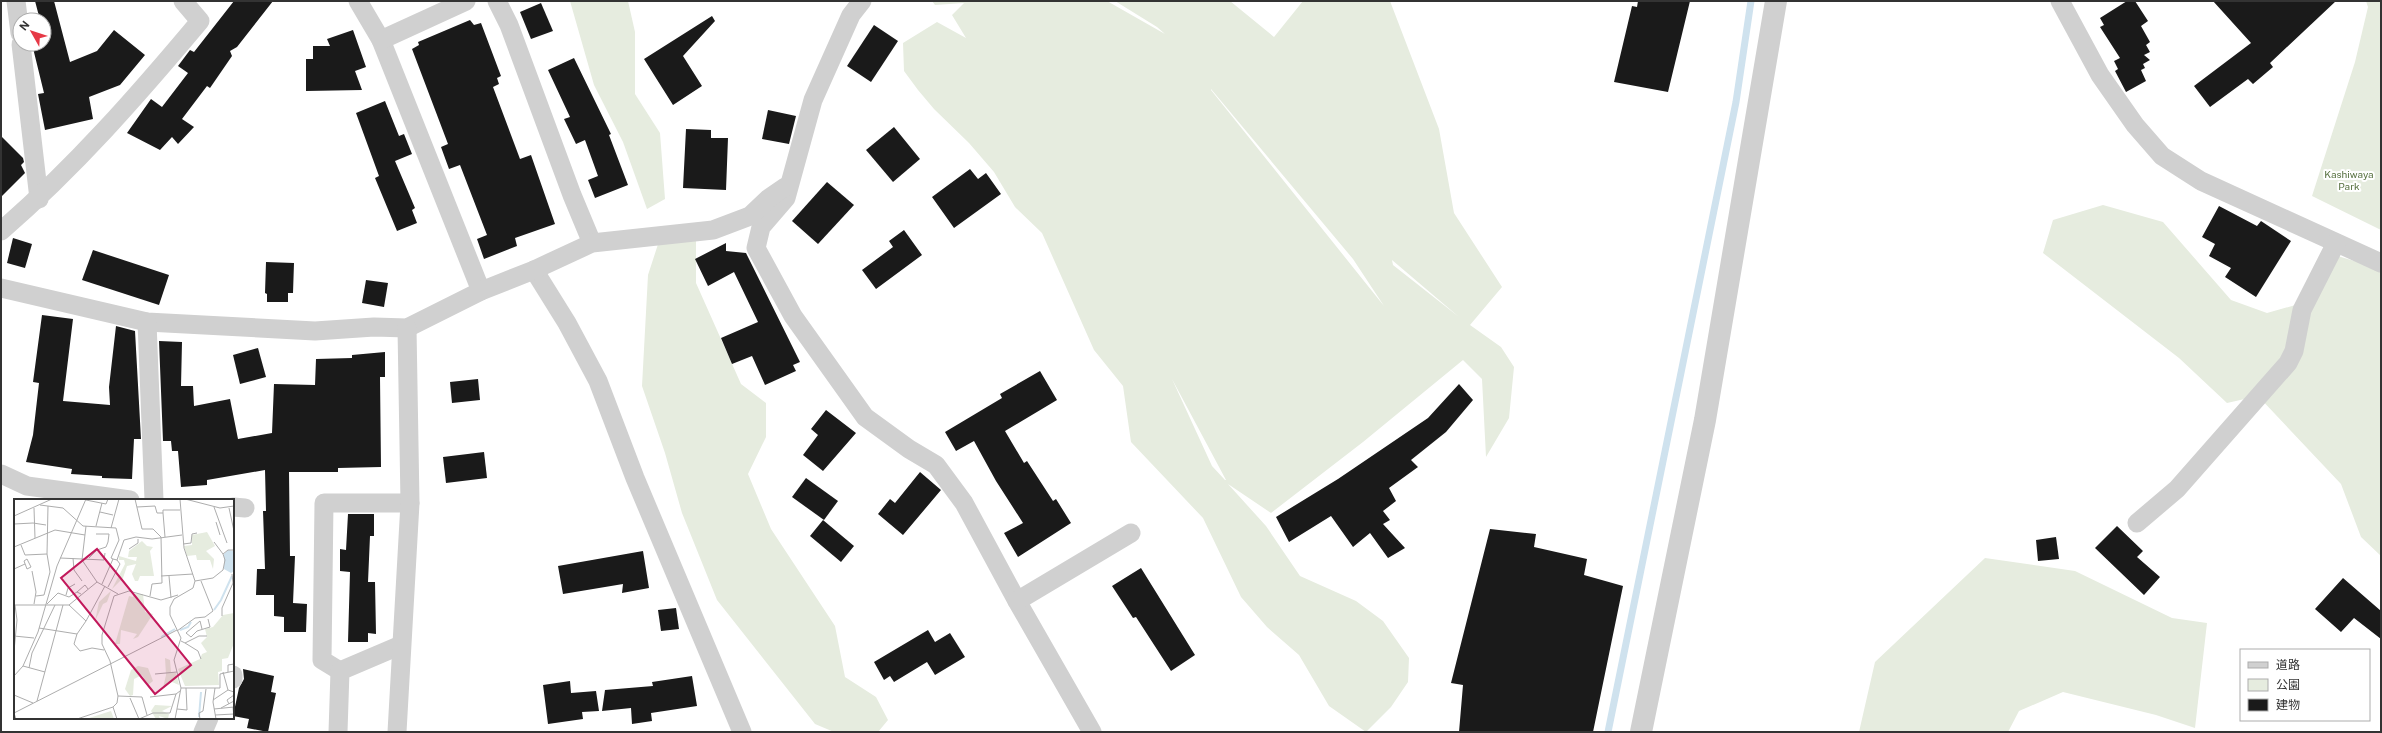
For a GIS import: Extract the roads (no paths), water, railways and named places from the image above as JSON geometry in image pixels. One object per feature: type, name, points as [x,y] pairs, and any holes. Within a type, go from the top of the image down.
[{"type":"street","points":[[16,1],[17,12]]},
{"type":"street","points":[[1,231],[38,199],[124,111],[200,21],[183,1]]},
{"type":"street","points":[[358,1],[381,40],[481,291]]},
{"type":"street","points":[[381,40],[466,1]]},
{"type":"street","points":[[497,1],[509,25],[572,195],[592,243]]},
{"type":"street","points":[[862,1],[851,14],[813,100],[788,185],[786,198],[760,227],[756,248],[793,316],[865,417],[909,449],[936,465],[964,503],[1017,601],[1092,732]]},
{"type":"street","points":[[1641,732],[1705,420],[1776,1]]},
{"type":"street","points":[[2060,1],[2100,75],[2135,125],[2162,156],[2201,181],[2381,263]]},
{"type":"street","points":[[22,52],[38,199]]},
{"type":"street","points":[[1,288],[146,322],[315,331],[374,327],[407,328],[481,291],[534,270],[592,243],[713,230],[750,216],[769,198],[788,185]]},
{"type":"street","points":[[2137,523],[2177,489],[2288,363],[2294,351],[2302,310],[2336,243]]},
{"type":"street","points":[[534,270],[567,323],[598,381],[635,478],[742,732]]},
{"type":"street","points":[[146,322],[154,499]]},
{"type":"street","points":[[397,732],[410,503],[407,328]]},
{"type":"street","points":[[1,474],[27,486],[123,499]]},
{"type":"street","points":[[340,671],[322,660],[324,503],[410,503]]},
{"type":"street","points":[[1017,601],[1130,533]]},
{"type":"street","points":[[340,671],[402,645]]},
{"type":"street","points":[[338,732],[340,671]]},
{"type":"street","points":[[203,732],[209,719]]},
{"type":"waterway","points":[[1608,732],[1736,102],[1751,1]]},
{"type":"park label","name":"Kashiwaya Park","points":[[2349,180]]}]
